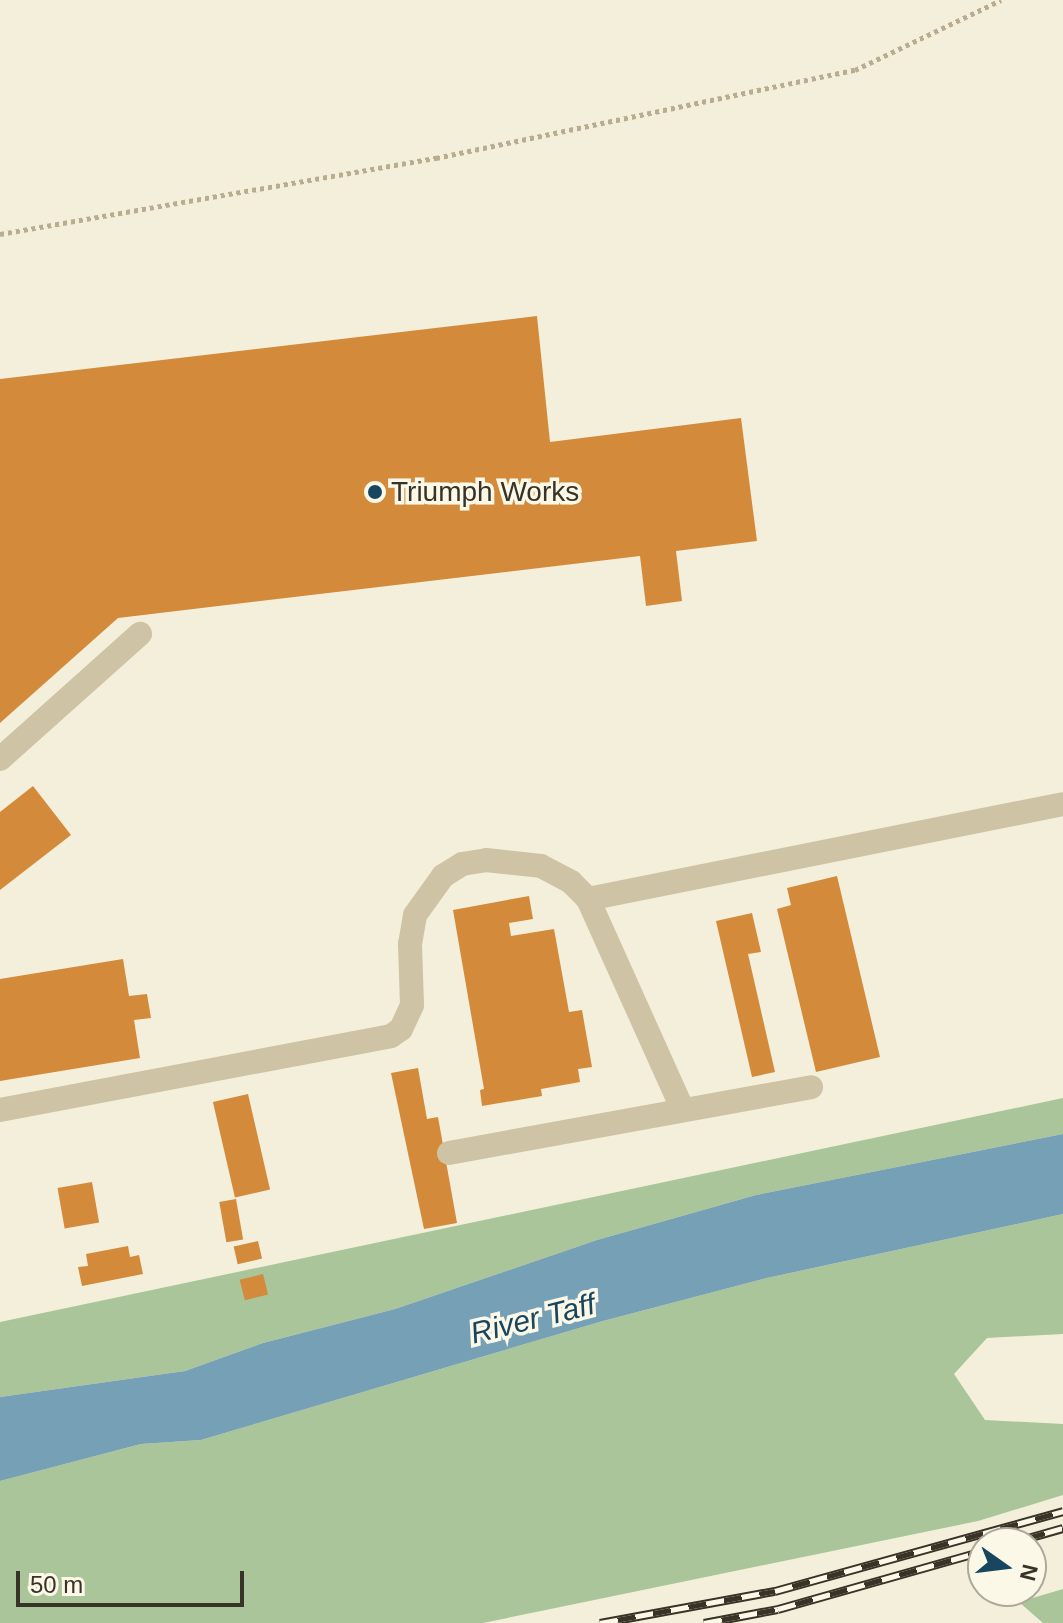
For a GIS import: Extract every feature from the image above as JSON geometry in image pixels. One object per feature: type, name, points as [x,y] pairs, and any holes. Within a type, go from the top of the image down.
[{"type":"lane","points":[[0,759],[140,634]]},
{"type":"lane","points":[[588,899],[1063,804]]},
{"type":"lane","points":[[0,1110],[391,1036],[410,1017],[415,915],[443,876],[462,864],[512,860],[541,866],[571,882],[588,899],[683,1110]]},
{"type":"lane","points":[[449,1153],[811,1087]]},
{"type":"path","points":[[0,234],[436,158],[855,70],[1001,0]]},
{"type":"green space","points":[[1063,1098],[1063,1134],[756,1195],[597,1240],[395,1309],[263,1343],[185,1371],[0,1397],[0,1322]]},
{"type":"green space","points":[[1063,1214],[1063,1334],[987,1338],[954,1374],[985,1420],[1063,1424],[1063,1495],[978,1521],[483,1623],[0,1623],[0,1481],[141,1444],[201,1440],[603,1321],[767,1278]]},
{"type":"green space","points":[[1063,1589],[1063,1623],[1043,1623],[1025,1607],[1047,1607],[1047,1594]]},
{"type":"water","name":"River Taff","points":[[1063,1134],[1063,1214],[767,1278],[603,1321],[201,1440],[141,1444],[0,1481],[0,1397],[185,1371],[263,1343],[395,1309],[597,1240],[756,1195]]},
{"type":"building","name":"Triumph Works","points":[[537,316],[550,442],[741,418],[757,541],[676,551],[682,601],[646,606],[640,556],[118,618],[0,723],[0,379]]},
{"type":"building","points":[[33,786],[71,835],[0,890],[0,812]]},
{"type":"building","points":[[837,876],[880,1057],[816,1072],[777,909],[791,905],[787,888]]},
{"type":"building","points":[[529,896],[533,919],[509,923],[511,936],[554,929],[569,1012],[582,1010],[592,1067],[578,1069],[580,1082],[541,1089],[542,1096],[482,1106],[480,1090],[484,1089],[453,910]]},
{"type":"building","points":[[752,913],[761,952],[748,954],[775,1072],[752,1077],[716,921]]},
{"type":"building","points":[[123,959],[129,996],[147,994],[151,1018],[134,1020],[140,1058],[0,1081],[0,979]]},
{"type":"building","points":[[418,1068],[427,1119],[438,1117],[457,1223],[424,1229],[391,1073]]},
{"type":"building","points":[[248,1094],[270,1189],[235,1198],[213,1102]]},
{"type":"building","points":[[92,1182],[99,1222],[65,1228],[58,1188]]},
{"type":"building","points":[[236,1199],[243,1239],[226,1242],[219,1202]]},
{"type":"building","points":[[258,1241],[262,1259],[238,1264],[234,1247]]},
{"type":"building","points":[[128,1246],[130,1257],[139,1255],[143,1274],[82,1286],[78,1267],[88,1266],[86,1254]]},
{"type":"building","points":[[263,1274],[268,1294],[245,1300],[240,1280]]},
{"type":"railway","points":[[600,1623],[775,1591],[1063,1511]]},
{"type":"railway","points":[[1047,1533],[1063,1528]]},
{"type":"railway","points":[[704,1623],[778,1609],[967,1556]]},
{"type":"place","name":"Triumph Works","points":[[375,492]]}]
